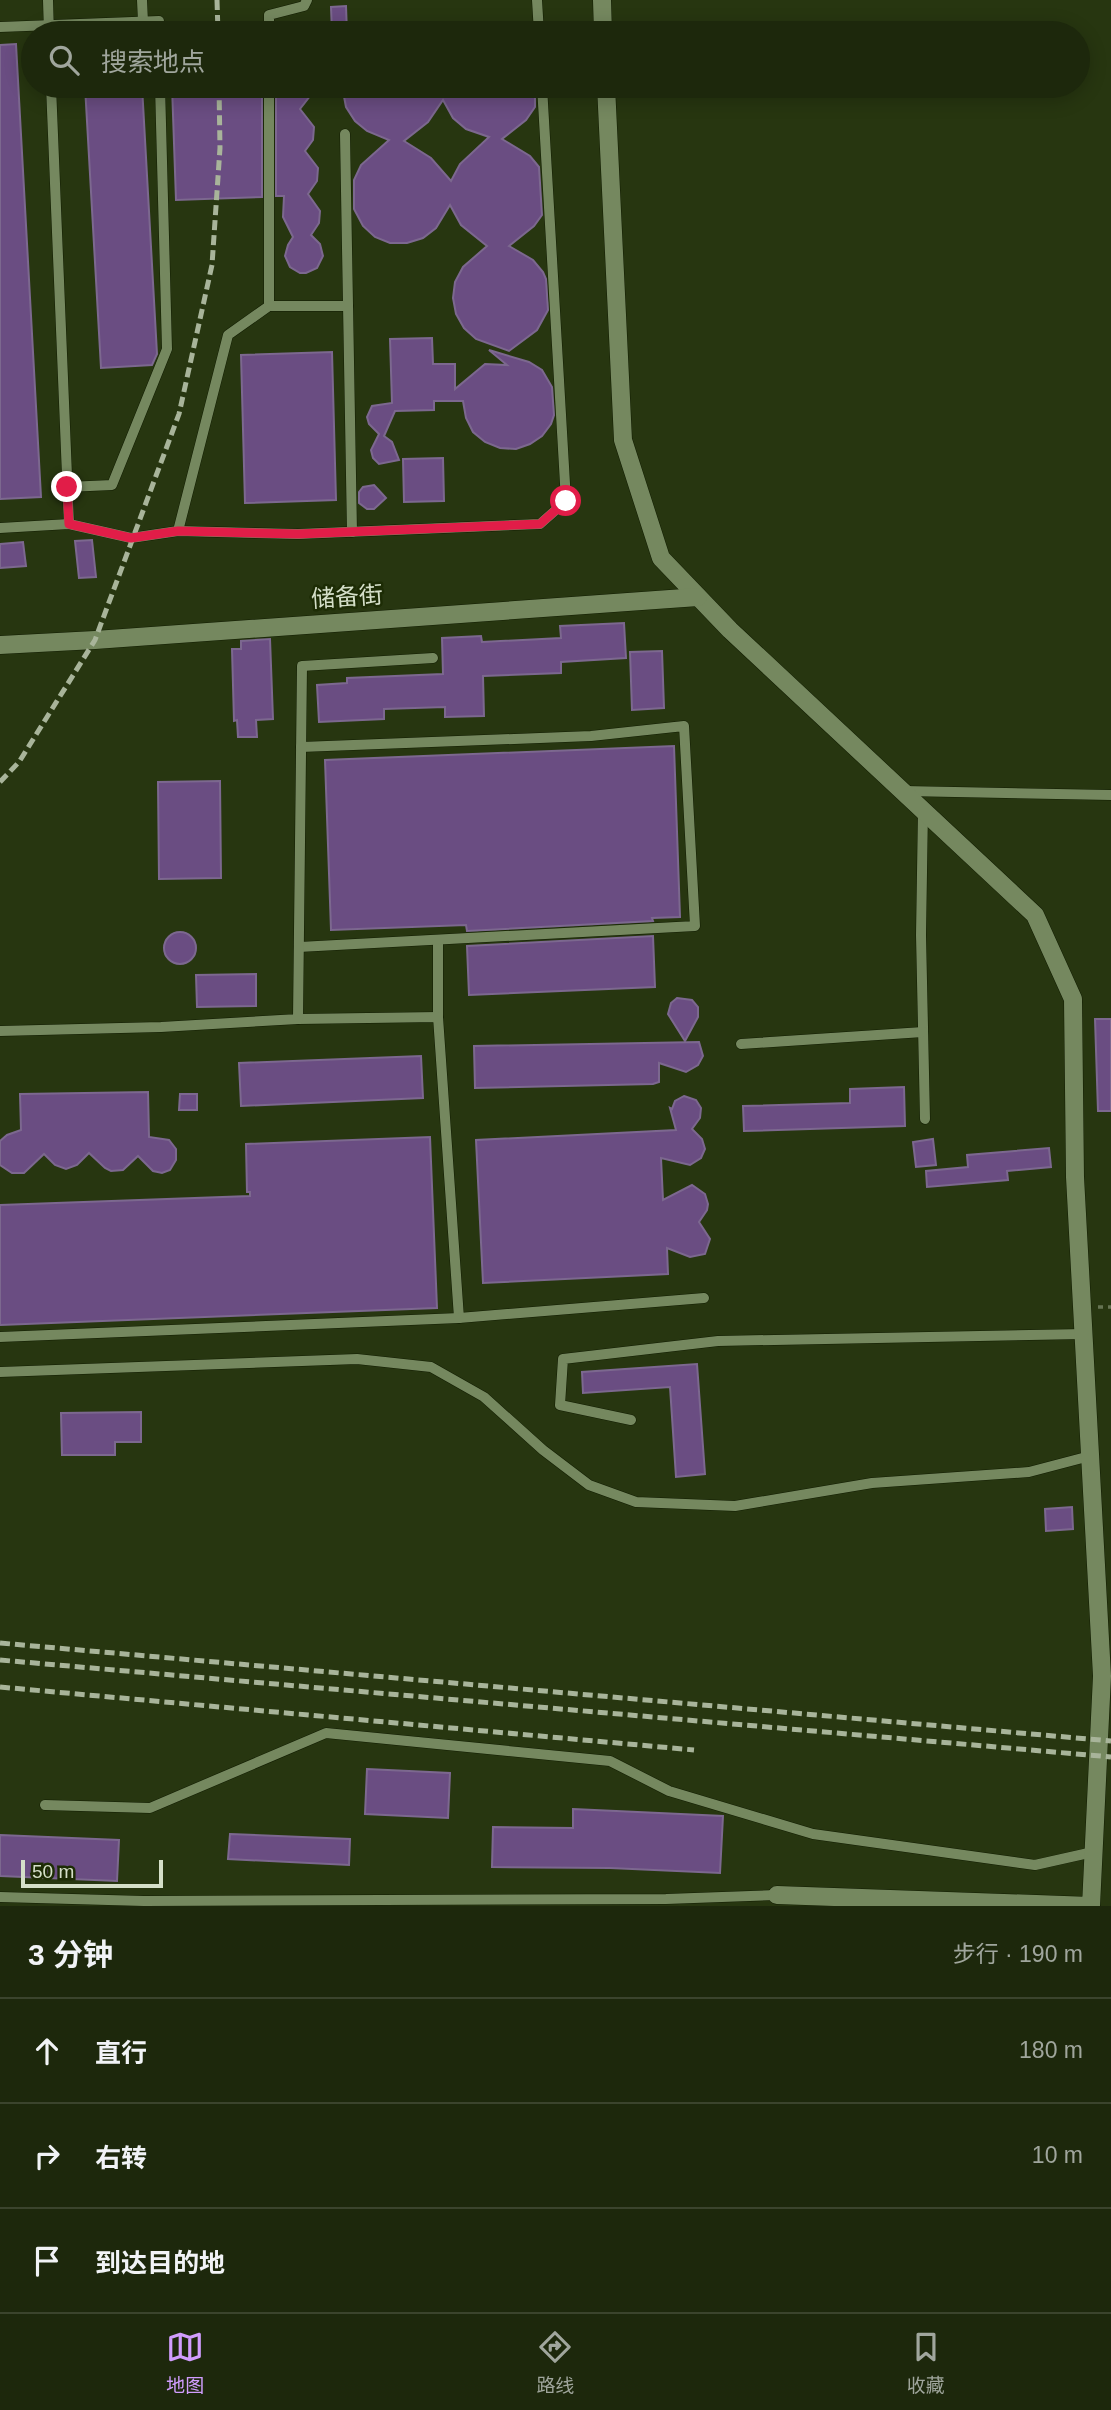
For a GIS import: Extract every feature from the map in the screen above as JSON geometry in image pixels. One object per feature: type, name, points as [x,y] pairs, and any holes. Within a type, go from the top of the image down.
[{"type":"street","points":[[602,0],[603,21]]},
{"type":"street","points":[[607,98],[623,440],[661,558],[730,630],[1035,915],[1073,999],[1075,1177],[1090,1456],[1104,1608],[1091,1906],[777,1895]]},
{"type":"street","name":"储备街","points":[[0,645],[698,597]]},
{"type":"lane","points":[[48,0],[49,21]]},
{"type":"lane","points":[[142,0],[143,21]]},
{"type":"lane","points":[[269,21],[269,15],[304,6],[307,0]]},
{"type":"lane","points":[[537,0],[538,21]]},
{"type":"lane","points":[[0,27],[21,28]]},
{"type":"lane","points":[[51,98],[69,524]]},
{"type":"lane","points":[[67,487],[112,485],[167,349],[160,98]]},
{"type":"lane","points":[[269,98],[269,306]]},
{"type":"lane","points":[[0,528],[69,524],[131,538],[178,531],[298,534],[540,524],[566,501],[543,98]]},
{"type":"lane","points":[[345,134],[352,532]]},
{"type":"lane","points":[[178,531],[228,335],[269,306],[348,306]]},
{"type":"lane","points":[[298,1018],[302,666],[433,658]]},
{"type":"lane","points":[[299,947],[695,926],[684,726],[592,736],[301,747]]},
{"type":"lane","points":[[903,791],[1111,795]]},
{"type":"lane","points":[[923,810],[921,935],[925,1119]]},
{"type":"lane","points":[[438,940],[438,1017],[458,1318]]},
{"type":"lane","points":[[0,1031],[162,1027],[298,1018],[438,1017]]},
{"type":"lane","points":[[741,1044],[923,1032]]},
{"type":"lane","points":[[0,1337],[458,1318],[704,1298]]},
{"type":"lane","points":[[631,1420],[560,1405],[563,1359],[718,1341],[1084,1334]]},
{"type":"lane","points":[[0,1372],[357,1359],[431,1367],[484,1397],[543,1450],[589,1485],[636,1502],[735,1506],[872,1483],[1029,1472],[1090,1456]]},
{"type":"lane","points":[[46,1805],[150,1808],[326,1733],[610,1761],[669,1791],[813,1834],[1035,1865],[1093,1852]]},
{"type":"lane","points":[[0,1897],[144,1901],[640,1899],[777,1895]]},
{"type":"building","points":[[346,6],[347,21],[332,21],[331,7]]},
{"type":"building","points":[[16,44],[41,497],[0,499],[0,45]]},
{"type":"building","points":[[86,98],[143,98],[157,354],[152,365],[101,368]]},
{"type":"building","points":[[172,98],[262,98],[262,197],[176,200]]},
{"type":"building","points":[[276,98],[308,98],[300,109],[314,127],[313,140],[305,151],[318,168],[317,181],[308,194],[320,211],[319,223],[311,235],[320,244],[323,256],[317,268],[300,273],[290,267],[285,256],[293,237],[283,217],[284,196],[276,196]]},
{"type":"building","points":[[344,98],[535,98],[535,107],[526,120],[502,139],[530,156],[539,167],[542,215],[534,226],[509,246],[533,260],[546,279],[548,310],[537,330],[509,351],[476,339],[464,328],[456,314],[453,298],[455,282],[463,267],[487,246],[461,225],[450,205],[436,228],[423,238],[407,243],[390,243],[375,237],[363,226],[354,209],[354,180],[361,165],[389,140],[367,131],[355,121],[346,107]],"holes":[[[443,100],[453,118],[466,129],[489,137],[460,164],[451,181],[431,158],[404,141],[428,122]]]},
{"type":"building","points":[[432,338],[433,364],[455,364],[455,389],[485,364],[507,365],[489,350],[529,362],[542,370],[552,387],[554,415],[542,436],[516,449],[500,448],[485,442],[473,432],[466,418],[463,401],[434,401],[434,410],[395,411],[384,436],[392,442],[399,460],[379,464],[373,458],[371,450],[379,434],[369,424],[367,417],[372,406],[392,403],[390,339]]},
{"type":"building","points":[[332,352],[336,500],[245,503],[241,355]]},
{"type":"building","points":[[443,458],[444,501],[404,502],[403,459]]},
{"type":"building","points":[[374,485],[386,498],[374,509],[367,509],[359,503],[359,492],[363,487]]},
{"type":"building","points":[[92,540],[96,577],[79,578],[75,541]]},
{"type":"building","points":[[23,542],[26,566],[0,568],[0,544]]},
{"type":"building","points":[[624,623],[626,658],[561,662],[561,673],[483,676],[484,716],[445,717],[445,707],[384,709],[384,719],[319,722],[317,685],[347,683],[347,678],[443,674],[442,638],[481,636],[482,642],[561,638],[560,626]]},
{"type":"building","points":[[270,639],[273,719],[256,720],[257,737],[238,737],[237,720],[234,721],[232,649],[241,649],[241,641]]},
{"type":"building","points":[[662,651],[664,708],[632,710],[630,652]]},
{"type":"building","points":[[674,746],[680,917],[652,918],[653,921],[467,931],[466,925],[331,930],[325,760]]},
{"type":"building","points":[[220,781],[221,878],[159,879],[158,782]]},
{"type":"building","points":[[180,932],[191,937],[196,948],[191,959],[180,964],[169,959],[164,948],[169,937]]},
{"type":"building","points":[[653,936],[655,987],[469,995],[467,946]]},
{"type":"building","points":[[256,974],[256,1006],[197,1007],[196,975]]},
{"type":"building","points":[[677,998],[692,1000],[698,1007],[698,1017],[685,1041],[668,1014],[671,1003]]},
{"type":"building","points":[[1095,1019],[1111,1019],[1111,1111],[1098,1111]]},
{"type":"building","points":[[699,1042],[703,1056],[698,1065],[686,1072],[659,1063],[659,1082],[653,1084],[475,1088],[474,1046]]},
{"type":"building","points":[[421,1056],[423,1098],[241,1106],[239,1063]]},
{"type":"building","points":[[904,1087],[905,1126],[744,1131],[743,1106],[850,1103],[850,1089]]},
{"type":"building","points":[[148,1092],[149,1137],[169,1140],[176,1149],[176,1160],[170,1170],[162,1173],[153,1171],[138,1156],[123,1170],[111,1171],[89,1153],[77,1165],[66,1169],[55,1165],[44,1154],[24,1173],[12,1173],[0,1165],[0,1141],[21,1130],[20,1094]]},
{"type":"building","points":[[180,1094],[197,1094],[197,1110],[179,1110]]},
{"type":"building","points":[[684,1096],[696,1100],[701,1108],[700,1118],[692,1129],[702,1139],[705,1149],[701,1158],[690,1165],[661,1158],[663,1200],[692,1185],[705,1194],[707,1210],[699,1222],[710,1239],[705,1254],[690,1257],[667,1248],[668,1274],[483,1283],[476,1140],[676,1130],[670,1108]]},
{"type":"building","points":[[430,1137],[437,1308],[0,1325],[0,1205],[250,1196],[250,1192],[247,1192],[246,1144]]},
{"type":"building","points":[[933,1139],[936,1165],[916,1167],[913,1142]]},
{"type":"building","points":[[1049,1148],[1051,1167],[1007,1171],[1008,1180],[927,1187],[926,1171],[968,1167],[967,1155]]},
{"type":"building","points":[[697,1364],[705,1474],[676,1477],[670,1387],[583,1393],[582,1372]]},
{"type":"building","points":[[141,1412],[141,1442],[115,1442],[115,1455],[62,1455],[61,1413]]},
{"type":"building","points":[[1072,1507],[1073,1529],[1046,1531],[1045,1509]]},
{"type":"building","points":[[367,1769],[450,1773],[448,1818],[365,1814]]},
{"type":"building","points":[[573,1809],[723,1816],[720,1873],[610,1868],[492,1867],[493,1827],[573,1828]]},
{"type":"building","points":[[230,1834],[350,1839],[349,1865],[228,1859]]},
{"type":"building","points":[[0,1835],[119,1840],[117,1881],[0,1876]]},
{"type":"railway","points":[[217,0],[218,21]]},
{"type":"railway","points":[[0,782],[19,762],[95,640],[179,414],[212,265],[220,148],[219,98]]},
{"type":"railway","points":[[0,1643],[1111,1741]]},
{"type":"railway","points":[[0,1660],[1111,1757]]},
{"type":"railway","points":[[0,1687],[694,1750]]},
{"type":"route","points":[[67,487],[69,524],[131,538],[178,531],[298,534],[540,524],[566,501]]}]
